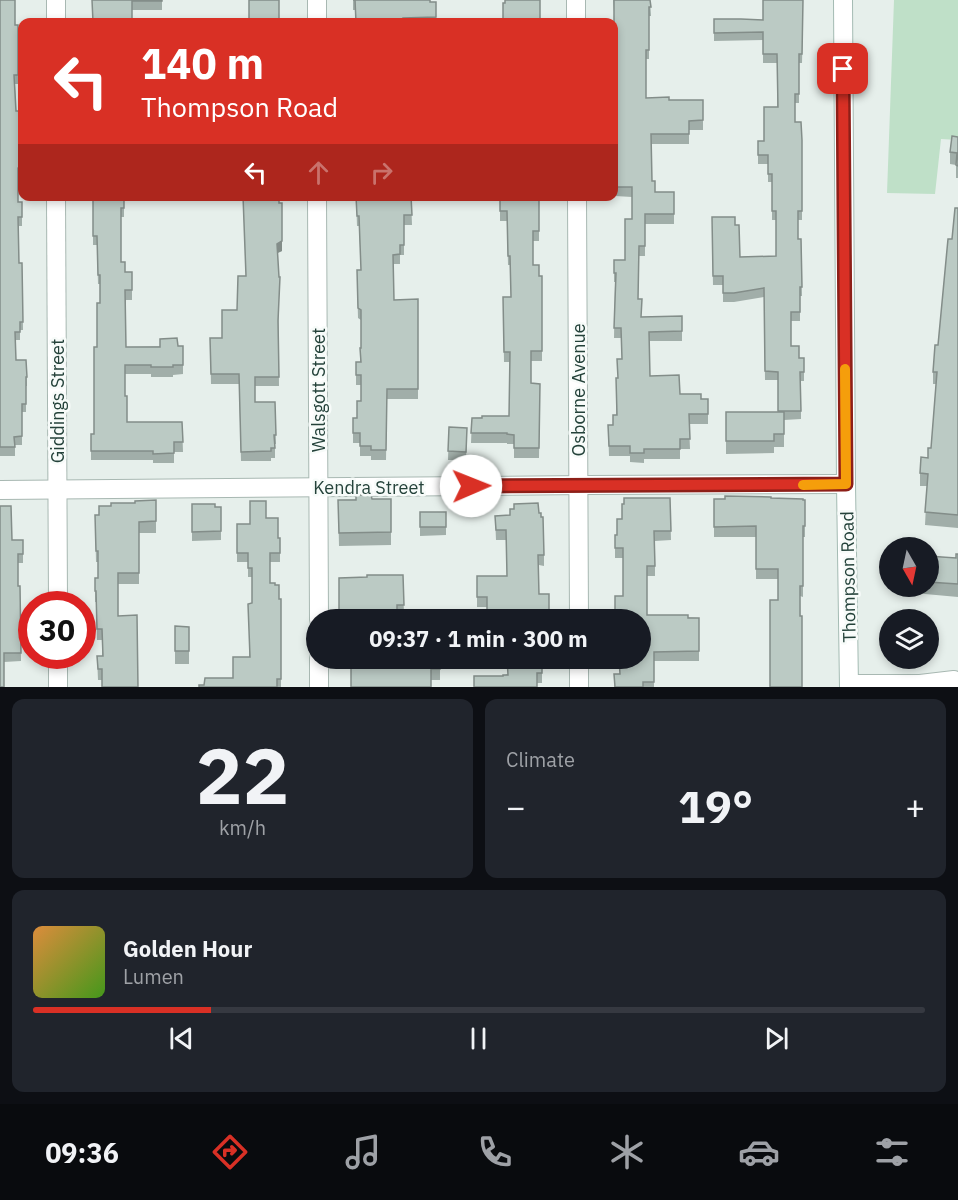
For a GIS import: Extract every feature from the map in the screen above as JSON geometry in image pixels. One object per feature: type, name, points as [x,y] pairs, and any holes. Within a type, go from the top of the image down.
[{"type":"street","points":[[56,0],[56,18]]},
{"type":"street","points":[[317,0],[317,18]]},
{"type":"street","points":[[576,0],[576,18]]},
{"type":"street","name":"Thompson Road","points":[[843,0],[849,685]]},
{"type":"street","name":"Giddings Street","points":[[56,201],[58,591]]},
{"type":"street","name":"Walsgott Street","points":[[317,201],[319,609]]},
{"type":"street","name":"Osborne Avenue","points":[[577,201],[579,609]]},
{"type":"street","name":"Kendra Street","points":[[0,490],[846,484]]},
{"type":"street","points":[[58,669],[58,687]]},
{"type":"street","points":[[319,669],[319,687]]},
{"type":"street","points":[[579,669],[579,687]]},
{"type":"street","points":[[849,685],[954,682]]},
{"type":"green space","points":[[894,0],[958,0],[958,140],[941,139],[935,194],[887,193]]},
{"type":"building","points":[[0,0],[15,0],[15,25],[18,25],[18,75],[14,75],[16,111],[18,111],[18,202],[22,202],[22,217],[18,217],[19,263],[22,263],[23,322],[20,322],[20,332],[15,332],[16,360],[26,360],[27,377],[26,404],[22,404],[22,436],[14,437],[15,447],[0,447]]},
{"type":"building","points":[[92,0],[162,0],[132,1],[132,18],[93,18]]},
{"type":"building","points":[[249,0],[279,0],[279,18],[249,18]]},
{"type":"building","points":[[355,0],[430,0],[430,2],[436,2],[436,17],[356,18]]},
{"type":"building","points":[[505,0],[540,0],[540,18],[503,18],[503,3]]},
{"type":"building","points":[[614,0],[650,0],[649,50],[646,50],[646,98],[669,97],[669,100],[703,100],[703,120],[689,121],[689,134],[651,134],[652,181],[655,181],[655,192],[674,192],[674,214],[645,214],[645,246],[639,246],[638,299],[642,299],[641,317],[682,316],[682,331],[649,332],[650,376],[679,375],[680,394],[701,394],[701,399],[708,399],[708,414],[689,414],[690,439],[680,439],[680,449],[644,449],[644,453],[630,453],[630,446],[609,446],[608,425],[613,425],[613,415],[617,415],[617,359],[622,359],[621,328],[614,328],[616,273],[614,273],[614,260],[625,260],[625,219],[632,219],[632,187],[618,187],[618,18],[614,18]]},
{"type":"building","points":[[763,0],[803,0],[799,94],[795,94],[795,122],[801,122],[802,140],[802,211],[798,211],[798,239],[801,239],[802,287],[800,287],[800,312],[791,312],[791,346],[799,346],[799,358],[804,358],[804,372],[800,372],[801,411],[778,411],[778,372],[765,371],[764,288],[723,293],[723,276],[713,276],[712,217],[735,217],[735,225],[739,225],[740,257],[776,256],[776,211],[772,211],[772,174],[768,174],[768,155],[758,155],[758,141],[764,141],[764,107],[778,107],[777,54],[763,54],[763,32],[714,33],[714,19],[763,20]]},
{"type":"building","points":[[952,136],[958,137],[958,166],[956,165],[957,153],[950,152]]},
{"type":"building","points":[[93,201],[124,201],[124,208],[121,208],[121,262],[125,262],[125,272],[132,272],[132,290],[125,290],[126,347],[160,347],[160,339],[177,338],[178,346],[183,346],[183,365],[151,367],[151,365],[125,365],[127,422],[182,422],[183,442],[174,442],[174,453],[91,451],[91,434],[94,434],[94,347],[97,347],[97,303],[100,303],[97,236],[93,236]]},
{"type":"building","points":[[243,201],[279,201],[282,203],[282,241],[277,244],[280,277],[279,377],[255,377],[255,402],[275,402],[275,448],[271,448],[271,451],[241,452],[239,374],[211,374],[210,338],[222,338],[222,310],[237,310],[238,276],[246,276]]},
{"type":"building","points":[[356,201],[411,201],[412,215],[404,215],[404,245],[400,245],[400,254],[393,255],[394,300],[418,299],[418,389],[387,389],[386,450],[371,450],[371,446],[360,446],[360,433],[353,433],[353,418],[357,418],[357,401],[361,401],[361,375],[356,375],[356,362],[361,362],[361,310],[358,308],[357,270],[361,270],[359,216],[357,216]]},
{"type":"building","points":[[500,201],[539,201],[539,231],[533,231],[533,265],[539,265],[539,276],[542,276],[542,351],[531,351],[531,383],[540,384],[539,448],[514,448],[514,435],[507,433],[471,433],[472,418],[509,416],[510,352],[504,352],[503,297],[511,297],[510,256],[508,256],[507,211],[500,211]]},
{"type":"building","points":[[955,208],[958,208],[958,515],[925,512],[928,474],[920,473],[921,457],[928,458],[928,448],[931,448],[937,372],[933,372],[935,345],[938,345],[948,239],[952,239]]},
{"type":"building","points":[[726,412],[784,412],[784,434],[774,434],[774,441],[726,441]]},
{"type":"building","points":[[449,427],[467,428],[466,452],[448,451]]},
{"type":"building","points":[[356,495],[371,495],[372,499],[391,499],[391,532],[339,533],[338,500],[356,500]]},
{"type":"building","points":[[725,496],[805,500],[803,586],[800,586],[802,687],[770,687],[770,600],[778,600],[778,569],[756,569],[756,526],[714,527],[714,499],[725,499]]},
{"type":"building","points":[[624,498],[670,498],[671,531],[654,531],[655,566],[647,566],[647,609],[615,609],[615,596],[623,596],[623,548],[615,548],[615,535],[617,535],[617,519],[622,519],[622,504],[624,504]]},
{"type":"building","points":[[156,500],[156,521],[139,522],[139,573],[118,573],[118,616],[137,615],[138,687],[102,687],[102,669],[98,669],[97,656],[103,656],[102,629],[97,629],[95,578],[98,578],[98,551],[96,551],[95,515],[99,515],[99,506],[111,506],[111,503],[135,503],[135,501]]},
{"type":"building","points":[[250,501],[266,501],[266,518],[278,518],[280,553],[270,553],[270,583],[279,585],[279,599],[281,599],[281,679],[277,679],[277,687],[199,687],[199,685],[204,685],[205,678],[233,678],[233,657],[250,657],[248,604],[252,603],[252,568],[248,568],[248,553],[237,553],[237,524],[250,524]]},
{"type":"building","points":[[538,503],[539,513],[543,517],[544,555],[538,555],[539,594],[549,594],[549,609],[487,609],[487,597],[477,597],[477,576],[507,576],[506,530],[496,530],[495,516],[510,515],[510,509],[514,509],[514,504]]},
{"type":"building","points":[[192,504],[215,504],[215,507],[221,507],[221,531],[192,532]]},
{"type":"building","points":[[0,506],[11,506],[12,540],[23,540],[23,554],[18,554],[20,591],[18,591],[18,653],[4,653],[4,687],[0,687]]},
{"type":"building","points":[[420,512],[446,512],[446,527],[420,527]]},
{"type":"building","points":[[958,554],[958,584],[939,583],[939,557],[956,558]]},
{"type":"building","points":[[367,575],[403,575],[404,605],[397,605],[397,609],[339,609],[339,578],[367,577]]},
{"type":"building","points":[[651,615],[688,615],[688,618],[699,618],[699,651],[654,652],[654,682],[643,682],[643,687],[615,687],[614,674],[620,674],[620,669],[651,669]]},
{"type":"building","points":[[175,626],[189,627],[189,651],[175,651]]},
{"type":"building","points":[[351,669],[431,669],[431,687],[351,687]]},
{"type":"building","points":[[508,669],[542,669],[542,673],[537,673],[537,687],[474,687],[474,676],[508,675]]},
{"type":"slow traffic","points":[[803,485],[846,484],[845,369]]},
{"type":"route","points":[[471,486],[846,484],[843,69]]}]
